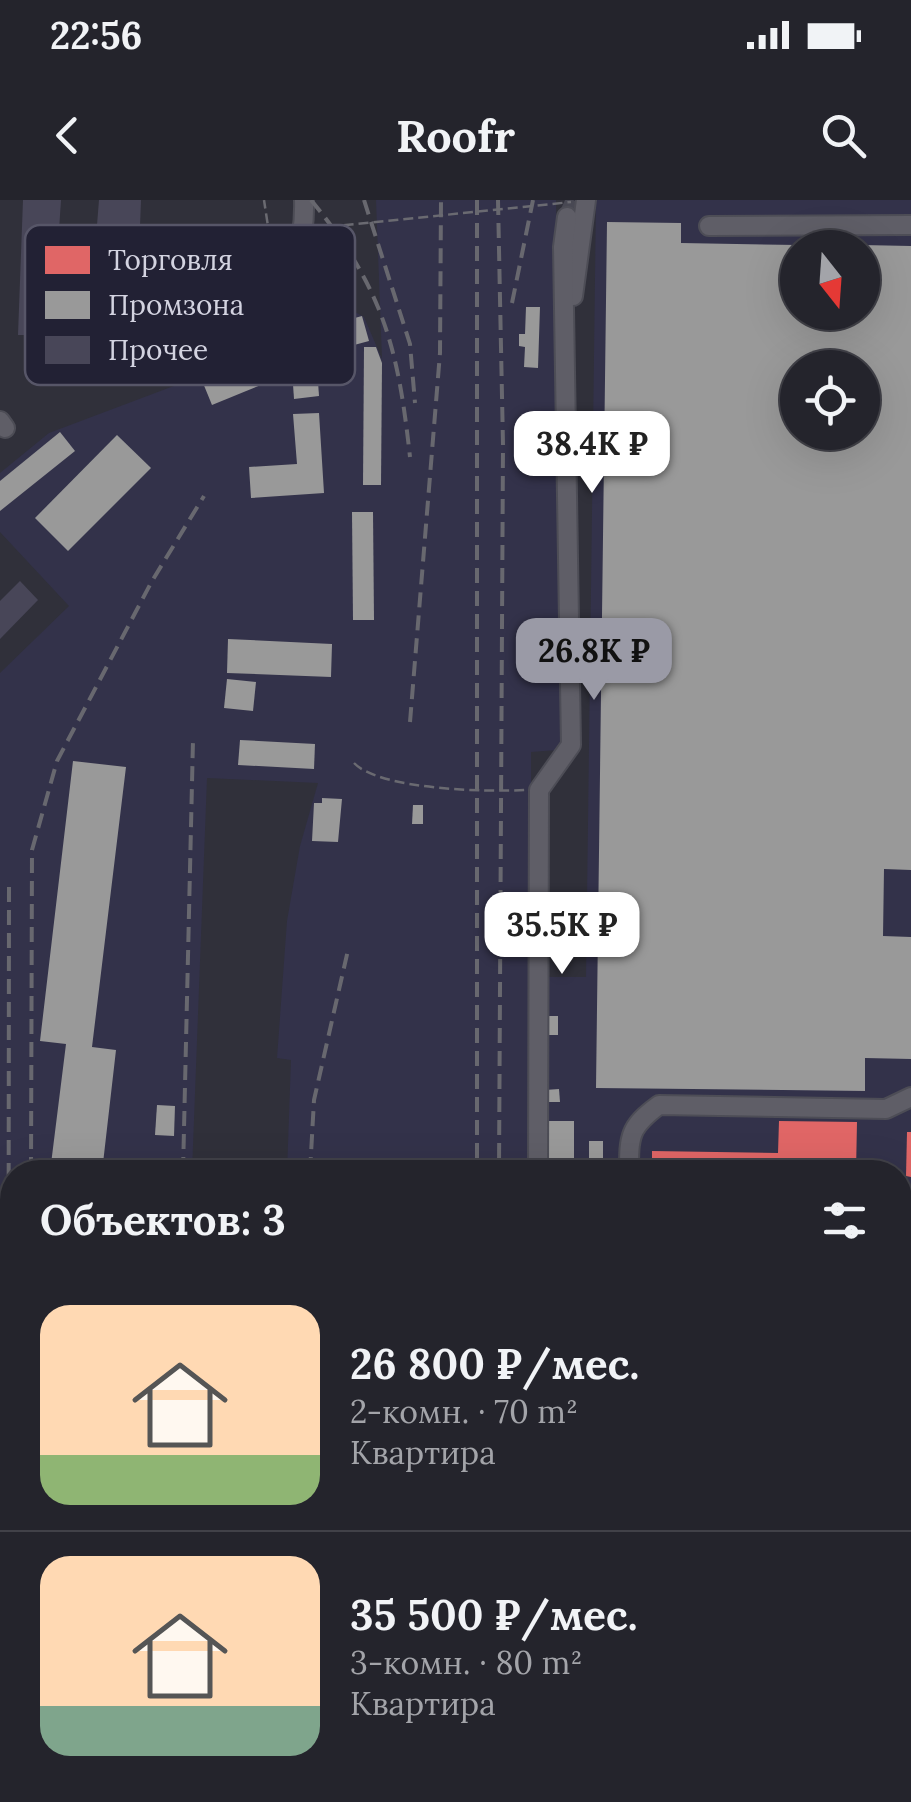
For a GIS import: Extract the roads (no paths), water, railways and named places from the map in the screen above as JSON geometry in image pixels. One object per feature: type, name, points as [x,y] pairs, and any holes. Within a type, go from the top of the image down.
[{"type":"street","points":[[538,1160],[539,790],[571,745],[566,331],[584,234],[575,206]]},
{"type":"street","points":[[709,226],[911,225]]},
{"type":"street","points":[[629,1160],[636,1122],[659,1105],[886,1108],[911,1098]]},
{"type":"tunnel","points":[[567,217],[575,200]]},
{"type":"railway","points":[[311,200],[330,225]]},
{"type":"railway","points":[[364,200],[410,344],[415,403]]},
{"type":"railway","points":[[410,722],[440,353],[441,200]]},
{"type":"railway","points":[[477,200],[477,1160]]},
{"type":"railway","points":[[498,200],[503,445],[499,1160]]},
{"type":"railway","points":[[512,303],[533,200]]},
{"type":"railway","points":[[355,262],[371,291],[392,351],[410,457]]},
{"type":"railway","points":[[31,1160],[32,850],[57,761],[152,581],[204,496]]},
{"type":"railway","points":[[183,1160],[193,740]]},
{"type":"railway","points":[[9,887],[9,1160]]},
{"type":"railway","points":[[311,1160],[314,1100],[348,950]]}]
